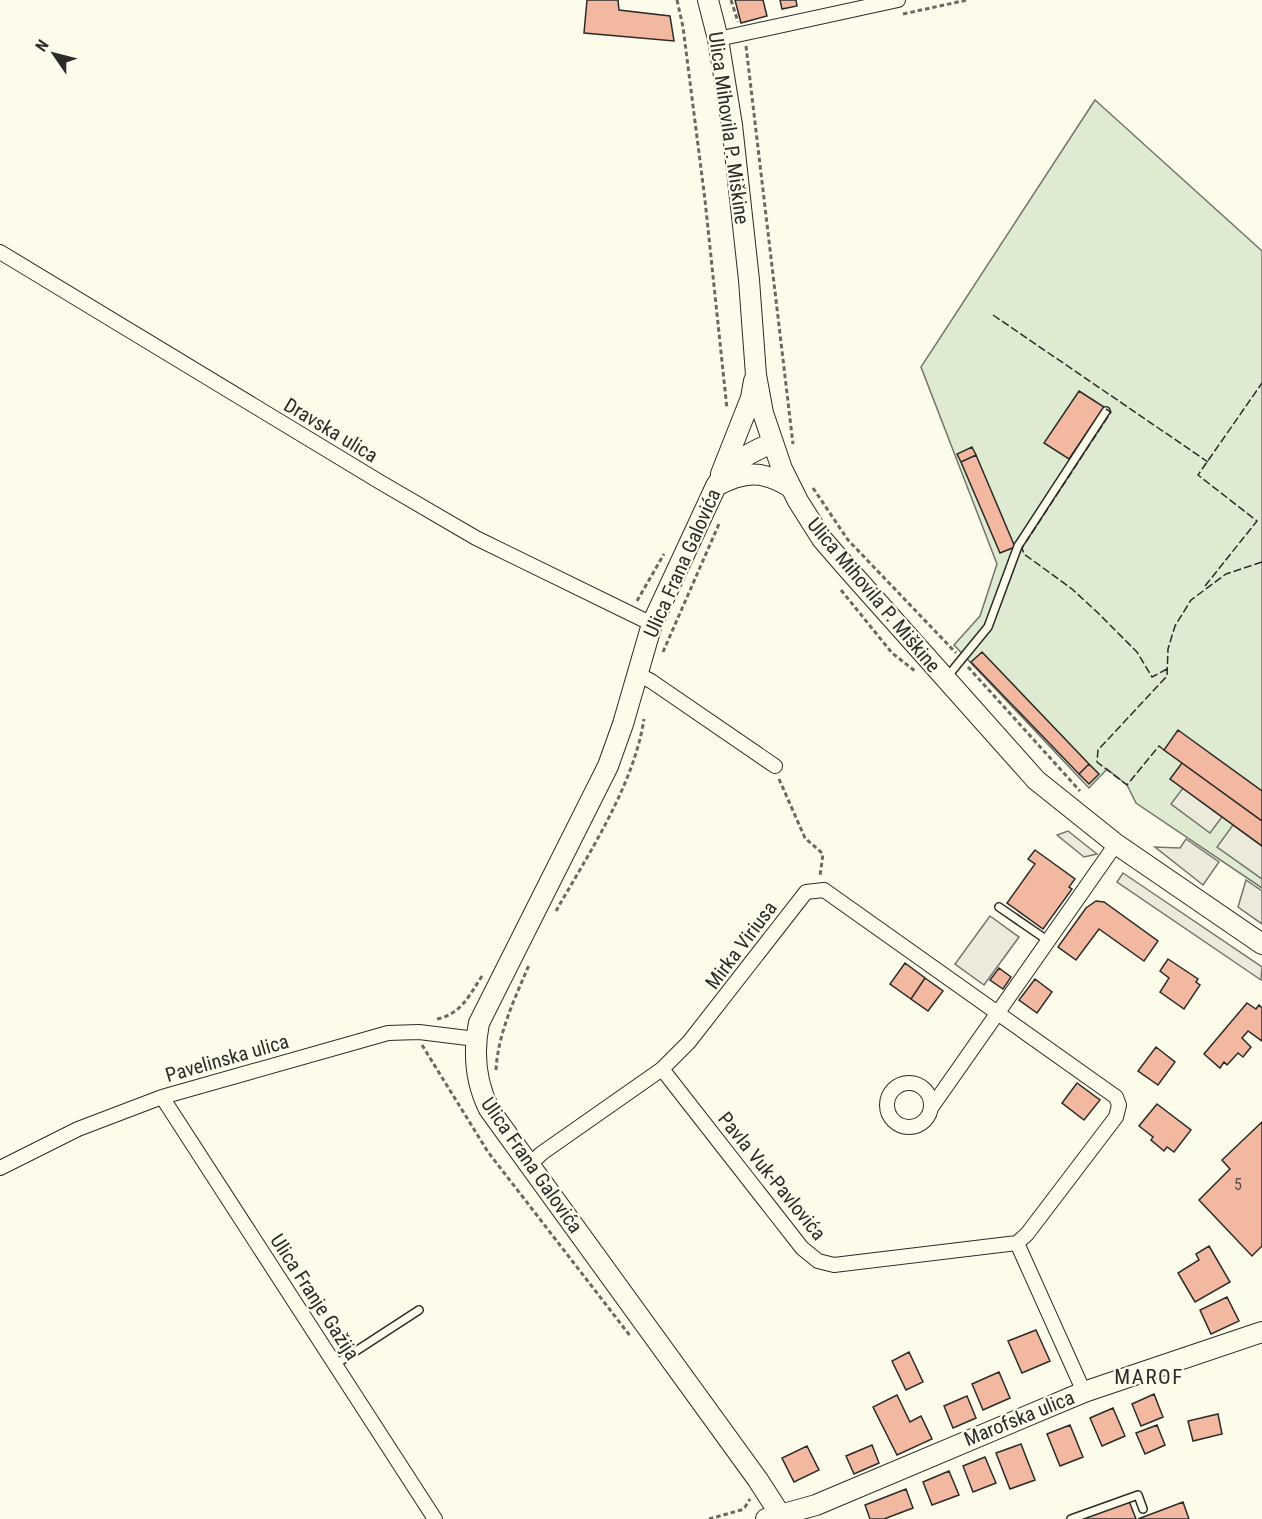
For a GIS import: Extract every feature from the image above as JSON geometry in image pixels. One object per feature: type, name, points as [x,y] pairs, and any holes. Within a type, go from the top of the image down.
[{"type":"main road","name":"Ulica Mihovila P. Miškine","points":[[708,0],[718,39],[732,125],[749,280],[756,375],[763,413],[772,443],[800,484],[822,539],[1036,780],[1116,844],[1262,944]]},
{"type":"main road","points":[[718,482],[751,398],[756,375]]},
{"type":"main road","name":"Ulica Frana Galovića","points":[[772,443],[738,460],[718,482],[652,624],[608,766],[486,1008],[476,1040],[476,1068],[484,1099],[529,1165],[758,1480],[776,1518]]},
{"type":"main road","points":[[718,482],[757,474],[800,484]]},
{"type":"main road","name":"Marofska ulica","points":[[776,1518],[807,1508],[1084,1392],[1262,1332]]},
{"type":"street","points":[[718,39],[898,0]]},
{"type":"street","name":"Dravska ulica","points":[[0,252],[370,476],[467,532],[564,583],[652,624]]},
{"type":"street","points":[[637,674],[651,681],[775,766]]},
{"type":"street","points":[[931,1108],[1116,844]]},
{"type":"street","name":"Mirka Viriusa","points":[[529,1165],[542,1153],[662,1069],[713,1013],[806,892],[824,890],[1116,1097],[1119,1105],[1116,1117],[1027,1234],[1017,1243]]},
{"type":"street","name":"Pavelinska ulica","points":[[0,1168],[78,1129],[162,1097],[388,1033],[419,1032],[476,1040]]},
{"type":"street","name":"Pavla Vuk-Pavlovića","points":[[662,1069],[802,1248],[818,1261],[834,1265],[1017,1243]]},
{"type":"street","name":"Ulica Franje Gažija","points":[[162,1097],[435,1519]]},
{"type":"street","points":[[1017,1243],[1084,1392]]},
{"type":"lane","points":[[946,679],[988,627],[1018,546],[1106,411]]},
{"type":"lane","points":[[999,906],[1047,940]]},
{"type":"lane","points":[[336,1364],[419,1310]]},
{"type":"lane","points":[[1071,1519],[1138,1495],[1143,1509]]},
{"type":"path","points":[[677,0],[683,27],[705,200],[728,424],[738,428]]},
{"type":"path","points":[[731,0],[746,46],[762,169],[789,420],[796,454]]},
{"type":"path","points":[[800,484],[848,540],[962,660],[1084,795]]},
{"type":"path","points":[[659,662],[721,520]]},
{"type":"path","points":[[840,588],[892,653],[917,673]]},
{"type":"path","points":[[555,912],[630,772],[644,715]]},
{"type":"path","points":[[775,766],[805,838],[823,854],[820,879],[815,880]]},
{"type":"path","points":[[497,1075],[501,1040],[512,1005],[531,960]]},
{"type":"path","points":[[433,1020],[452,1015],[486,969]]},
{"type":"path","points":[[418,1040],[488,1152],[637,1344]]},
{"type":"path","points":[[709,1519],[741,1510],[750,1501],[749,1493]]},
{"type":"green space","points":[[1095,100],[1262,251],[1262,888],[1136,803],[1127,785],[1107,769],[1089,788],[954,645],[980,616],[997,564],[921,367]]},
{"type":"shaded area","points":[[1183,788],[1222,817],[1210,833],[1171,804]]},
{"type":"shaded area","points":[[1233,825],[1262,846],[1262,879],[1217,847]]},
{"type":"shaded area","points":[[1068,831],[1097,854],[1084,857],[1057,835]]},
{"type":"shaded area","points":[[1186,839],[1219,862],[1203,885],[1155,847],[1180,848]]},
{"type":"shaded area","points":[[1123,873],[1262,967],[1261,980],[1117,882]]},
{"type":"shaded area","points":[[1246,880],[1262,891],[1262,924],[1238,907]]},
{"type":"shaded area","points":[[990,916],[1019,937],[984,985],[955,964]]},
{"type":"building","points":[[587,0],[618,0],[619,10],[670,16],[674,41],[584,33]]},
{"type":"building","points":[[735,0],[763,0],[767,16],[741,23]]},
{"type":"building","points":[[780,0],[796,0],[797,6],[782,9]]},
{"type":"building","points":[[1079,391],[1104,407],[1069,459],[1044,443]]},
{"type":"building","points":[[972,447],[976,455],[961,462],[957,454]]},
{"type":"building","points":[[976,455],[1015,547],[1000,553],[961,462]]},
{"type":"building","points":[[982,652],[1089,764],[1079,774],[971,662]]},
{"type":"building","points":[[1178,730],[1262,791],[1262,821],[1164,750]]},
{"type":"building","points":[[1182,763],[1262,821],[1262,846],[1170,779]]},
{"type":"building","points":[[1089,764],[1099,774],[1089,784],[1079,774]]},
{"type":"building","points":[[1035,850],[1075,879],[1069,887],[1072,889],[1043,929],[1007,903],[1035,864],[1028,859]]},
{"type":"building","points":[[1096,901],[1104,902],[1158,941],[1144,961],[1099,929],[1076,960],[1058,947],[1086,908]]},
{"type":"building","points":[[1168,959],[1198,979],[1196,982],[1200,985],[1184,1009],[1160,992],[1169,978],[1160,971]]},
{"type":"building","points":[[905,963],[925,978],[911,999],[890,984]]},
{"type":"building","points":[[999,968],[1011,977],[1003,989],[990,980]]},
{"type":"building","points":[[925,978],[943,991],[928,1011],[911,999]]},
{"type":"building","points":[[1035,979],[1052,992],[1037,1013],[1019,1000]]},
{"type":"building","points":[[1247,1003],[1256,1009],[1259,1005],[1262,1008],[1262,1041],[1248,1031],[1242,1038],[1251,1047],[1243,1057],[1238,1053],[1227,1065],[1224,1062],[1220,1068],[1204,1054]]},
{"type":"building","points":[[1156,1047],[1175,1062],[1158,1085],[1138,1071]]},
{"type":"building","points":[[1077,1083],[1100,1100],[1084,1120],[1062,1103]]},
{"type":"building","points":[[1157,1104],[1191,1130],[1174,1152],[1167,1147],[1164,1151],[1151,1140],[1153,1137],[1139,1126]]},
{"type":"building","points":[[1262,1122],[1262,1246],[1252,1256],[1199,1200],[1230,1169],[1222,1160]]},
{"type":"building","points":[[1209,1246],[1230,1282],[1195,1302],[1178,1273],[1199,1260],[1196,1254]]},
{"type":"building","points":[[1227,1297],[1239,1321],[1211,1334],[1200,1310]]},
{"type":"building","points":[[1036,1330],[1050,1361],[1022,1373],[1008,1341]]},
{"type":"building","points":[[909,1352],[923,1382],[906,1390],[892,1361]]},
{"type":"building","points":[[999,1372],[1010,1398],[983,1410],[972,1384]]},
{"type":"building","points":[[1154,1394],[1163,1417],[1141,1426],[1132,1404]]},
{"type":"building","points":[[897,1395],[910,1422],[921,1416],[932,1439],[897,1455],[873,1407]]},
{"type":"building","points":[[967,1396],[976,1418],[953,1428],[944,1406]]},
{"type":"building","points":[[1113,1408],[1125,1436],[1102,1446],[1090,1418]]},
{"type":"building","points":[[1218,1414],[1222,1434],[1193,1441],[1188,1421]]},
{"type":"building","points":[[1070,1425],[1083,1457],[1060,1466],[1047,1434]]},
{"type":"building","points":[[1157,1425],[1165,1445],[1145,1454],[1136,1433]]},
{"type":"building","points":[[1021,1444],[1035,1480],[1010,1489],[996,1453]]},
{"type":"building","points":[[872,1445],[879,1463],[854,1474],[846,1456]]},
{"type":"building","points":[[807,1446],[819,1470],[794,1482],[782,1458]]},
{"type":"building","points":[[985,1457],[996,1483],[973,1492],[963,1466]]},
{"type":"building","points":[[949,1471],[959,1495],[932,1505],[923,1482]]},
{"type":"building","points":[[906,1489],[913,1508],[884,1519],[870,1519],[865,1505]]},
{"type":"building","points":[[1129,1501],[1136,1519],[1082,1519]]},
{"type":"building","points":[[1183,1502],[1189,1519],[1138,1519]]},
{"type":"fence","points":[[993,315],[1208,462]]},
{"type":"fence","points":[[1205,586],[1257,521],[1198,475],[1262,383]]},
{"type":"fence","points":[[1106,409],[1111,412],[1022,548],[1024,554],[1072,589],[1097,612],[1137,652],[1152,677],[1167,669]]},
{"type":"fence","points":[[1164,750],[1159,746],[1127,785],[1097,762],[1098,750],[1167,676],[1168,649],[1175,626],[1191,600],[1226,574],[1262,562]]},
{"type":"district","name":"MAROF","points":[[1149,1377]]}]
